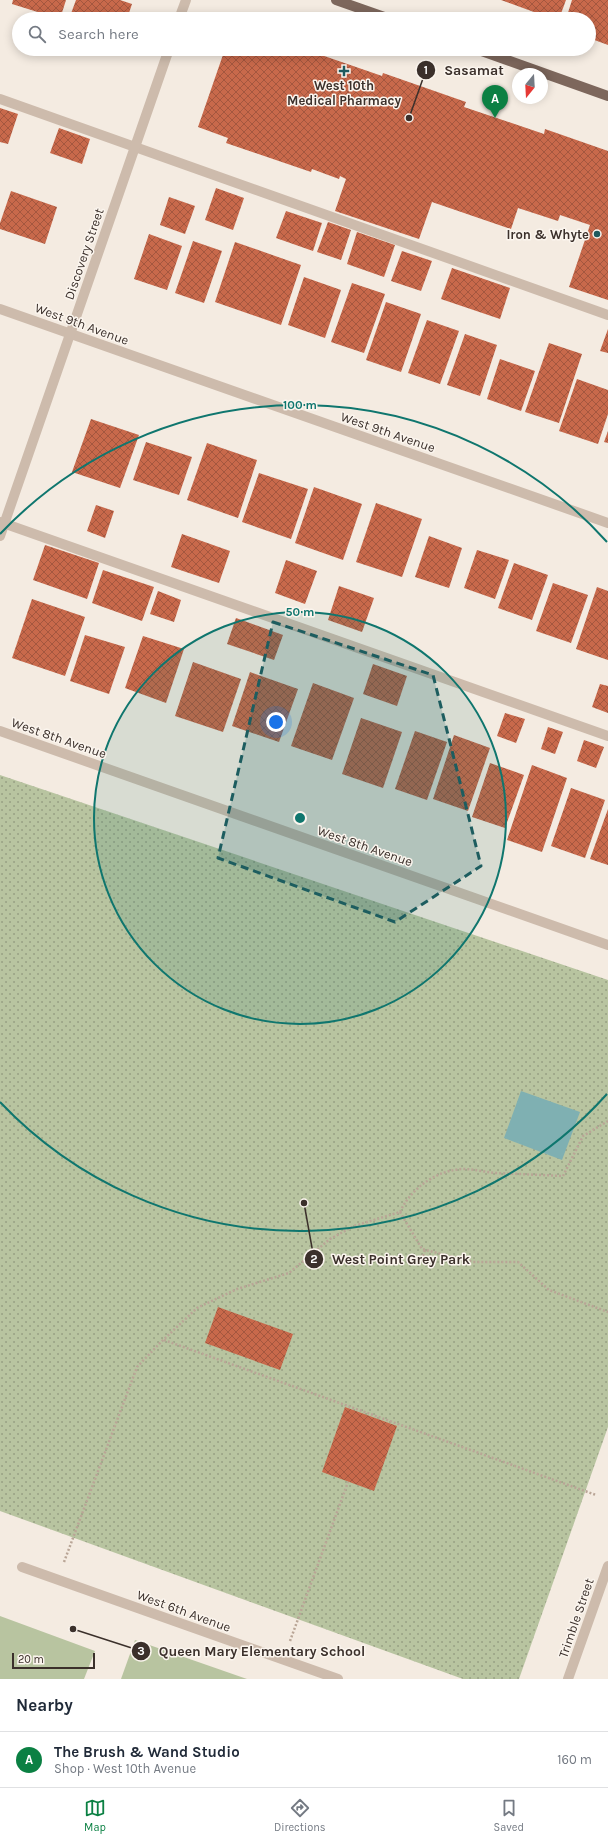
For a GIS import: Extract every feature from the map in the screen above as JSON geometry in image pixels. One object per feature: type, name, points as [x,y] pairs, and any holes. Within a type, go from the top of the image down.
[{"type":"main road","points":[[336,0],[370,12]]},
{"type":"main road","points":[[496,56],[608,96]]},
{"type":"street","points":[[182,12],[186,0]]},
{"type":"street","name":"Discovery Street","points":[[0,536],[2,523],[70,334],[167,56]]},
{"type":"street","points":[[0,99],[608,315]]},
{"type":"street","name":"West 9th Avenue","points":[[0,309],[608,523]]},
{"type":"street","points":[[2,523],[608,736]]},
{"type":"street","name":"West 8th Avenue","points":[[0,731],[608,945]]},
{"type":"street","name":"Trimble Street","points":[[568,1679],[608,1566]]},
{"type":"street","name":"West 6th Avenue","points":[[22,1567],[338,1679]]},
{"type":"path","points":[[58,1579],[77,1524],[137,1367],[197,1308],[237,1289],[289,1273],[330,1239],[354,1226],[400,1212],[402,1207],[423,1183],[444,1173],[463,1169],[484,1172],[563,1176],[583,1136],[608,1121]]},
{"type":"path","points":[[400,1212],[422,1249],[473,1262],[518,1262],[548,1290],[608,1312]]},
{"type":"path","points":[[424,1256],[425,1250]]},
{"type":"path","points":[[164,1340],[596,1495]]},
{"type":"path","points":[[294,1629],[348,1482]]},
{"type":"highlighted area","points":[[273,622],[433,675],[481,866],[395,922],[218,858]]},
{"type":"green space","points":[[0,775],[608,980],[608,1427],[519,1679],[463,1679],[0,1511]]},
{"type":"green space","points":[[0,1616],[95,1651],[84,1679],[0,1679]]},
{"type":"green space","points":[[135,1640],[247,1679],[121,1679]]},
{"type":"water","points":[[521,1091],[580,1112],[562,1160],[504,1138]]},
{"type":"building","points":[[13,0],[66,0],[62,12],[38,12],[12,4]]},
{"type":"building","points":[[76,0],[120,0],[132,4],[129,12],[72,12]]},
{"type":"building","points":[[501,0],[566,0],[562,12],[534,12]]},
{"type":"building","points":[[572,0],[608,0],[608,45],[596,41],[596,12],[568,12]]},
{"type":"building","points":[[223,56],[324,56],[382,76],[383,73],[466,102],[464,107],[544,134],[545,129],[608,151],[608,300],[569,287],[590,225],[560,215],[558,221],[518,208],[511,229],[432,202],[419,239],[335,211],[346,179],[340,176],[339,179],[312,169],[311,172],[226,143],[228,138],[198,127]]},
{"type":"building","points":[[0,108],[18,114],[8,144],[0,142]]},
{"type":"building","points":[[59,128],[90,139],[82,164],[50,153]]},
{"type":"building","points":[[216,188],[244,198],[233,230],[205,220]]},
{"type":"building","points":[[11,191],[57,207],[45,244],[0,229],[0,223]]},
{"type":"building","points":[[169,197],[195,206],[185,234],[160,225]]},
{"type":"building","points":[[286,211],[322,223],[313,251],[276,238]]},
{"type":"building","points":[[328,222],[351,230],[341,260],[317,252]]},
{"type":"building","points":[[357,232],[395,245],[384,277],[347,264]]},
{"type":"building","points":[[149,234],[182,246],[167,290],[134,279]]},
{"type":"building","points":[[193,241],[222,251],[204,303],[175,293]]},
{"type":"building","points":[[235,242],[301,265],[281,325],[215,302]]},
{"type":"building","points":[[402,251],[432,261],[421,291],[391,281]]},
{"type":"building","points":[[452,268],[510,288],[500,319],[441,299]]},
{"type":"building","points":[[304,277],[341,290],[325,338],[288,325]]},
{"type":"building","points":[[352,283],[385,294],[364,353],[331,342]]},
{"type":"building","points":[[386,302],[421,314],[401,372],[366,360]]},
{"type":"building","points":[[427,320],[459,331],[440,384],[408,373]]},
{"type":"building","points":[[608,329],[608,353],[600,351]]},
{"type":"building","points":[[465,334],[497,345],[480,396],[447,385]]},
{"type":"building","points":[[549,343],[582,354],[559,423],[525,412]]},
{"type":"building","points":[[500,359],[535,371],[521,411],[487,399]]},
{"type":"building","points":[[577,379],[608,390],[608,414],[598,444],[559,431]]},
{"type":"building","points":[[91,419],[139,435],[120,488],[72,472]]},
{"type":"building","points":[[608,431],[608,443],[604,442]]},
{"type":"building","points":[[146,442],[192,457],[179,495],[133,480]]},
{"type":"building","points":[[207,443],[257,460],[238,518],[187,500]]},
{"type":"building","points":[[259,473],[308,489],[291,539],[242,522]]},
{"type":"building","points":[[314,487],[362,504],[343,560],[295,543]]},
{"type":"building","points":[[376,503],[422,519],[402,577],[356,562]]},
{"type":"building","points":[[96,505],[114,511],[105,538],[87,531]]},
{"type":"building","points":[[182,534],[230,551],[219,583],[171,567]]},
{"type":"building","points":[[429,536],[462,548],[449,588],[415,577]]},
{"type":"building","points":[[45,545],[99,563],[87,599],[33,580]]},
{"type":"building","points":[[477,550],[509,560],[495,599],[464,588]]},
{"type":"building","points":[[286,560],[317,571],[305,604],[275,593]]},
{"type":"building","points":[[514,563],[548,575],[532,620],[498,608]]},
{"type":"building","points":[[103,570],[154,587],[142,621],[92,603]]},
{"type":"building","points":[[553,583],[588,595],[571,643],[536,631]]},
{"type":"building","points":[[339,586],[374,598],[362,632],[328,620]]},
{"type":"building","points":[[597,587],[608,591],[608,660],[576,649]]},
{"type":"building","points":[[158,591],[181,600],[174,622],[150,614]]},
{"type":"building","points":[[32,599],[85,617],[65,676],[12,658]]},
{"type":"building","points":[[236,618],[283,635],[274,660],[227,644]]},
{"type":"building","points":[[85,635],[125,647],[109,694],[70,681]]},
{"type":"building","points":[[143,636],[184,649],[166,703],[125,688]]},
{"type":"building","points":[[193,662],[241,679],[223,732],[175,716]]},
{"type":"building","points":[[373,664],[407,676],[397,706],[363,694]]},
{"type":"building","points":[[250,672],[298,689],[279,742],[232,726]]},
{"type":"building","points":[[313,683],[354,698],[332,760],[291,746]]},
{"type":"building","points":[[600,684],[608,686],[608,713],[592,707]]},
{"type":"building","points":[[505,713],[525,719],[516,743],[497,736]]},
{"type":"building","points":[[361,718],[402,732],[383,788],[342,774]]},
{"type":"building","points":[[548,727],[563,732],[555,754],[541,749]]},
{"type":"building","points":[[415,731],[447,742],[427,800],[395,789]]},
{"type":"building","points":[[454,735],[490,748],[468,811],[433,799]]},
{"type":"building","points":[[584,740],[604,747],[596,768],[577,761]]},
{"type":"building","points":[[490,763],[524,775],[505,828],[472,817]]},
{"type":"building","points":[[532,765],[567,778],[542,852],[507,840]]},
{"type":"building","points":[[571,788],[605,800],[585,858],[551,846]]},
{"type":"building","points":[[608,809],[608,865],[590,859]]},
{"type":"building","points":[[218,1307],[293,1334],[280,1370],[205,1343]]},
{"type":"building","points":[[345,1407],[397,1426],[374,1491],[322,1472]]},
{"type":"place","name":"West 10th Medical Pharmacy","points":[[344,71]]},
{"type":"place","name":"Sasamat","points":[[409,118]]},
{"type":"place","name":"The Brush & Wand Studio","points":[[495,118]]},
{"type":"place","name":"Iron & Whyte","points":[[597,234]]},
{"type":"place","name":"West Point Grey Park","points":[[304,1203]]},
{"type":"place","name":"Queen Mary Elementary School","points":[[73,1629]]}]
